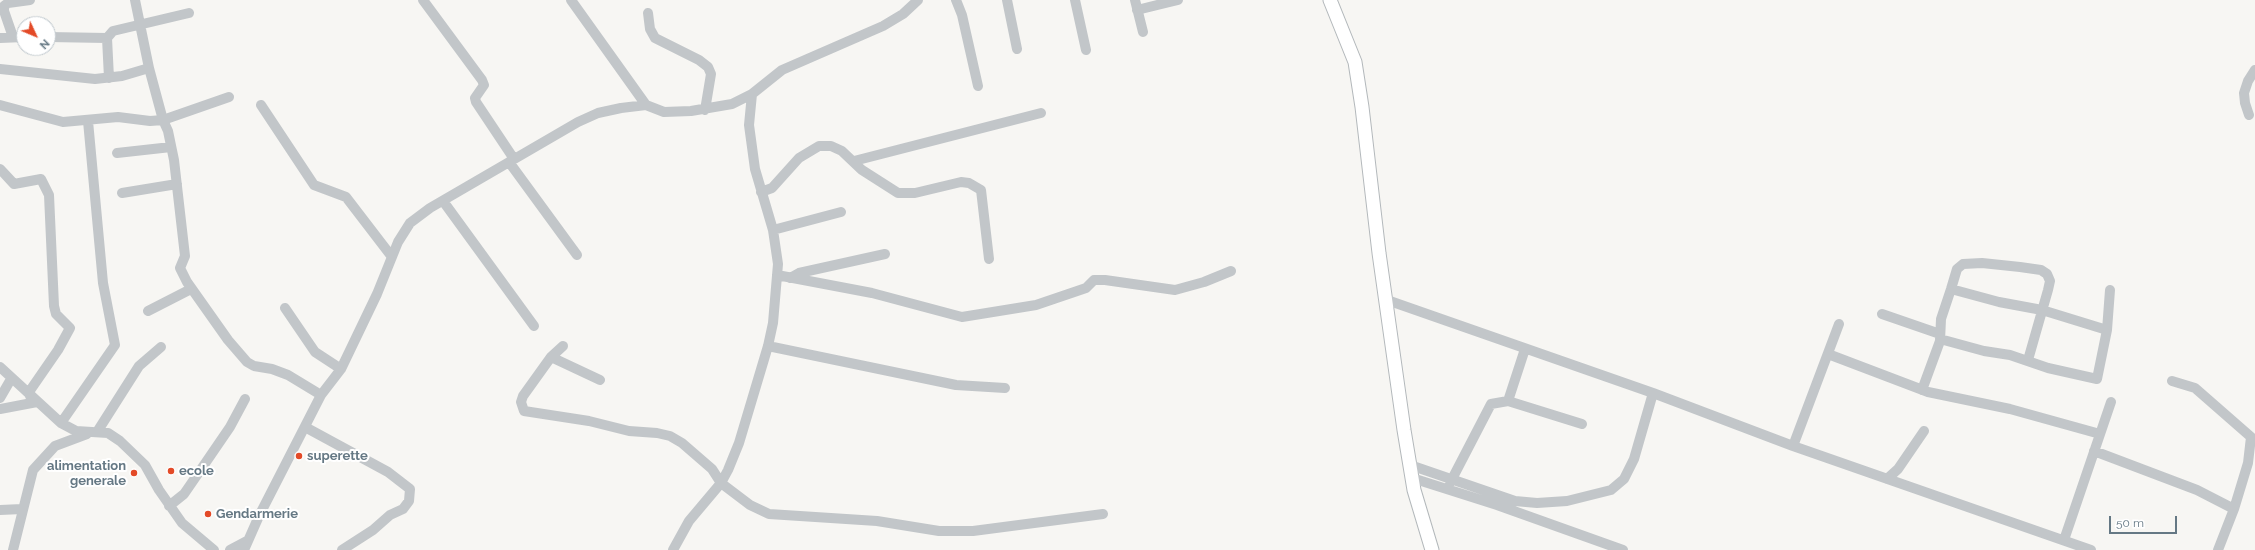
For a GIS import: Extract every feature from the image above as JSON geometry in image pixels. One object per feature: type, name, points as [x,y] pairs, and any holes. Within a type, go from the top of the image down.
[{"type":"main road","points":[[1330,0],[1355,62],[1412,478],[1432,550]]},
{"type":"street","points":[[0,38],[14,37],[4,11],[4,6],[8,3],[30,0]]},
{"type":"street","points":[[135,0],[149,68],[163,120],[168,131],[171,147],[177,184],[185,256],[180,268],[191,289],[228,340],[247,362],[254,366],[283,373],[321,396]]},
{"type":"street","points":[[423,0],[482,80],[484,85],[475,98],[476,102],[512,161],[576,255]]},
{"type":"street","points":[[571,0],[646,105]]},
{"type":"street","points":[[230,550],[245,546],[321,396],[341,369],[377,294],[398,242],[410,223],[443,200],[584,119],[621,108],[646,105],[664,112],[706,110],[732,104],[752,94],[782,70],[883,26],[903,14],[918,0]]},
{"type":"street","points":[[956,0],[962,15],[978,86]]},
{"type":"street","points":[[1007,0],[1017,49]]},
{"type":"street","points":[[1075,0],[1086,50]]},
{"type":"street","points":[[1143,32],[1136,5],[1178,0]]},
{"type":"street","points":[[109,78],[107,38],[113,31],[140,26],[189,13]]},
{"type":"street","points":[[648,13],[650,29],[655,38],[699,60],[708,67],[711,74],[706,110]]},
{"type":"street","points":[[56,37],[107,38]]},
{"type":"street","points":[[0,69],[95,79],[122,76],[149,68]]},
{"type":"street","points":[[2249,115],[2245,103],[2244,92],[2248,81],[2255,70]]},
{"type":"street","points":[[673,550],[689,521],[721,483],[739,443],[768,346],[773,323],[778,264],[773,230],[755,169],[749,125],[752,94]]},
{"type":"street","points":[[0,105],[63,122],[118,118],[150,121],[163,120],[229,97]]},
{"type":"street","points":[[261,104],[314,184],[346,197],[392,257]]},
{"type":"street","points":[[854,161],[1041,113]]},
{"type":"street","points":[[62,423],[115,345],[103,283],[88,121]]},
{"type":"street","points":[[761,192],[772,188],[799,158],[819,146],[830,146],[842,151],[862,170],[898,193],[915,193],[961,182],[969,183],[981,190],[989,259]]},
{"type":"street","points":[[117,153],[171,147]]},
{"type":"street","points":[[0,169],[14,184],[41,179],[48,195],[54,306],[56,314],[70,328],[58,350],[29,392],[34,399]]},
{"type":"street","points":[[122,193],[177,184]]},
{"type":"street","points":[[443,200],[534,326]]},
{"type":"street","points":[[773,230],[841,212]]},
{"type":"street","points":[[790,278],[799,273],[885,254]]},
{"type":"street","points":[[1922,390],[1940,337],[1941,319],[1957,269],[1968,263],[2041,270],[2047,274],[2050,281],[2028,360]]},
{"type":"street","points":[[777,275],[872,293],[962,317],[1036,305],[1086,288],[1094,280],[1105,280],[1175,290],[1204,282],[1231,271]]},
{"type":"street","points":[[148,311],[191,289]]},
{"type":"street","points":[[1951,289],[1999,302],[2042,310],[2106,330]]},
{"type":"street","points":[[1882,314],[1915,324],[1940,337],[1984,351],[2028,360],[2048,368],[2097,379],[2106,330],[2110,290]]},
{"type":"street","points":[[1387,300],[1653,393],[1887,480],[2091,550]]},
{"type":"street","points":[[284,308],[315,352],[341,369]]},
{"type":"street","points":[[1794,446],[1839,324]]},
{"type":"street","points":[[563,346],[551,357],[523,396],[521,402],[524,411],[589,421],[629,431],[657,433],[670,436],[682,442],[712,469],[721,483],[750,506],[768,514],[877,521],[939,530],[973,531],[1103,514]]},
{"type":"street","points":[[768,346],[956,385],[1005,388]]},
{"type":"street","points":[[13,550],[22,509],[33,470],[55,446],[94,432],[139,366],[161,347]]},
{"type":"street","points":[[1508,401],[1525,349]]},
{"type":"street","points":[[1828,354],[1922,390],[1957,399],[2010,409],[2100,434]]},
{"type":"street","points":[[551,357],[600,380]]},
{"type":"street","points":[[1,370],[62,423],[76,431],[94,432],[113,436],[145,465],[169,506],[182,523],[214,550]]},
{"type":"street","points":[[0,398],[11,379]]},
{"type":"street","points":[[2172,381],[2195,388],[2251,437],[2251,464],[2218,550]]},
{"type":"street","points":[[1410,465],[1515,501],[1537,503],[1567,501],[1611,490],[1624,479],[1634,459],[1653,393]]},
{"type":"street","points":[[0,409],[34,399]]},
{"type":"street","points":[[169,506],[184,494],[230,426],[245,399]]},
{"type":"street","points":[[1446,488],[1454,479],[1491,404],[1508,401],[1582,424]]},
{"type":"street","points":[[2064,540],[2111,402]]},
{"type":"street","points":[[305,427],[388,472],[410,489],[409,501],[403,509],[390,515],[373,530],[342,550]]},
{"type":"street","points":[[1887,480],[1898,469],[1924,431]]},
{"type":"street","points":[[2094,451],[2197,490],[2234,509]]},
{"type":"street","points":[[1412,478],[1446,488],[1623,550]]},
{"type":"street","points":[[0,510],[22,509]]},
{"type":"place","name":"superette","points":[[299,456]]},
{"type":"place","name":"ecole","points":[[171,471]]},
{"type":"place","name":"alimentation generale","points":[[134,473]]},
{"type":"place","name":"Gendarmerie","points":[[208,514]]}]
